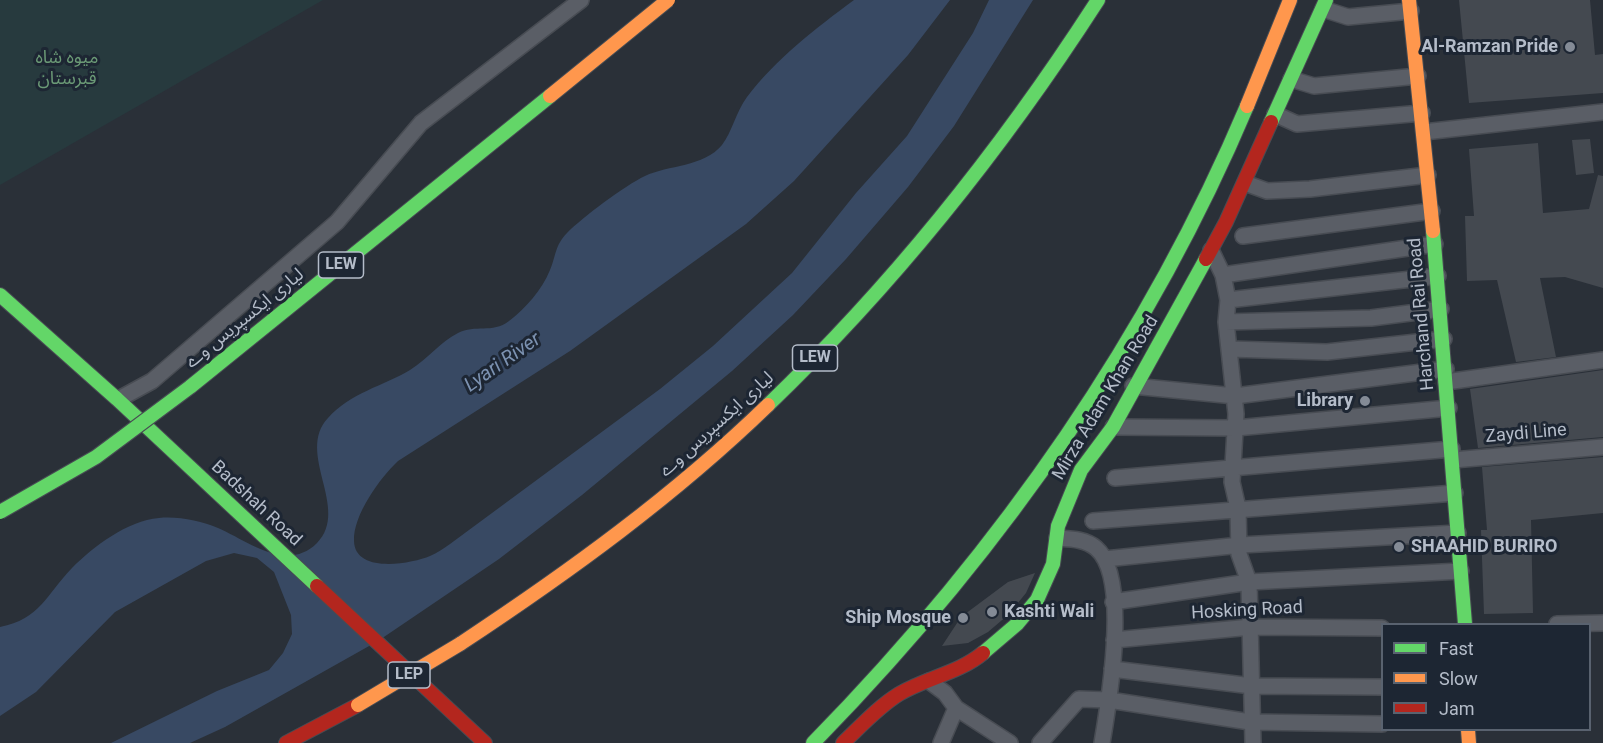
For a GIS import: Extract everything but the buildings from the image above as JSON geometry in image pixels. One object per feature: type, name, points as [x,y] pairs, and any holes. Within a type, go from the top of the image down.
[{"type":"main road","name":"لیاری ایکسپریس وے","points":[[0,512],[96,457],[190,387],[668,0]]},
{"type":"main road","name":"لیاری ایکسپریس وے","points":[[286,743],[358,705],[460,644],[556,579],[648,510],[739,433],[824,349],[907,261],[986,164],[1058,63],[1098,0]]},
{"type":"main road","name":"Mirza Adam Khan Road","points":[[813,743],[837,719],[981,553],[1039,477],[1085,410],[1151,304],[1265,68],[1290,0]]},
{"type":"main road","name":"Mirza Adam Khan Road","points":[[843,743],[883,705],[901,693],[972,662],[1017,624],[1037,600],[1053,564],[1057,538],[1068,498],[1081,470],[1113,427],[1211,250],[1245,183],[1325,5]]},
{"type":"main road","name":"Harchand Rai Road","points":[[1410,6],[1441,309],[1466,623]]},
{"type":"main road","name":"Badshah Road","points":[[0,296],[41,335],[119,399],[485,743]]},
{"type":"street","points":[[119,399],[152,381],[336,222],[421,123],[581,0]]},
{"type":"street","points":[[1325,5],[1348,17],[1410,6]]},
{"type":"street","points":[[1291,79],[1314,86],[1418,76]]},
{"type":"street","points":[[1424,132],[1603,112]]},
{"type":"street","points":[[1275,114],[1298,124],[1422,113]]},
{"type":"street","points":[[1245,183],[1267,191],[1310,189],[1428,175]]},
{"type":"street","points":[[1243,236],[1432,211]]},
{"type":"street","points":[[1223,274],[1435,244]]},
{"type":"street","points":[[1211,250],[1223,274],[1228,300],[1226,322],[1235,396],[1236,428],[1231,466],[1238,508],[1241,545],[1239,554],[1249,582],[1252,686],[1250,722],[1253,743]]},
{"type":"street","points":[[1228,300],[1438,276]]},
{"type":"street","points":[[1226,322],[1371,318],[1441,309]]},
{"type":"street","points":[[1230,349],[1327,352],[1443,339]]},
{"type":"street","points":[[1134,386],[1235,396],[1603,360]]},
{"type":"street","points":[[1113,427],[1236,428],[1449,408]]},
{"type":"street","name":"Zaydi Line","points":[[1114,478],[1231,466],[1603,447]]},
{"type":"street","points":[[1093,521],[1455,493]]},
{"type":"street","points":[[1105,559],[1241,545],[1458,533]]},
{"type":"street","points":[[1057,538],[1089,543],[1111,568],[1114,640],[1109,700],[1102,743]]},
{"type":"street","points":[[1113,602],[1249,582],[1461,571]]},
{"type":"street","points":[[1580,623],[1603,622]]},
{"type":"street","name":"Hosking Road","points":[[1114,640],[1251,627],[1381,628]]},
{"type":"street","points":[[1112,669],[1252,686],[1381,687]]},
{"type":"street","points":[[929,681],[945,693],[956,708],[1010,743]]},
{"type":"street","points":[[1040,743],[1079,699],[1109,700],[1250,722],[1381,724]]},
{"type":"street","points":[[941,743],[956,708]]},
{"type":"green space","name":"میوہ شاہ قبرستان","points":[[0,0],[323,0],[0,185]]},
{"type":"water","name":"Lyari River","points":[[854,0],[950,0],[908,55],[794,181],[746,224],[570,351],[398,461],[383,477],[363,509],[355,531],[354,541],[357,551],[364,558],[385,564],[410,562],[438,552],[660,389],[713,346],[792,273],[856,193],[907,136],[973,33],[989,0],[1033,0],[954,126],[908,187],[846,259],[793,315],[732,371],[582,495],[499,559],[378,641],[225,727],[190,743],[111,743],[217,691],[269,670],[283,653],[292,634],[291,615],[274,572],[257,558],[234,553],[206,561],[115,612],[36,692],[0,716],[0,627],[14,623],[34,612],[72,568],[101,543],[123,529],[147,520],[174,518],[211,525],[268,552],[280,555],[305,552],[317,543],[326,529],[328,514],[317,448],[319,432],[328,418],[356,396],[410,370],[458,333],[464,330],[496,327],[509,321],[538,292],[547,277],[560,242],[574,226],[615,194],[645,176],[696,162],[714,152],[722,145],[743,103],[758,83],[797,45]]},
{"type":"traffic: fast","points":[[768,405],[860,311],[945,212],[1024,109],[1098,0]]},
{"type":"traffic: fast","points":[[1271,122],[1326,0]]},
{"type":"traffic: fast","points":[[0,512],[96,457],[190,387],[550,96]]},
{"type":"traffic: fast","points":[[813,743],[943,599],[1060,445],[1113,364],[1162,280],[1207,194],[1247,106]]},
{"type":"traffic: fast","points":[[1433,231],[1465,623]]},
{"type":"traffic: fast","points":[[983,653],[1017,624],[1037,600],[1053,564],[1058,526],[1081,470],[1113,427],[1206,259]]},
{"type":"traffic: fast","points":[[0,295],[117,399],[317,586]]},
{"type":"traffic: slow","points":[[550,96],[668,0]]},
{"type":"traffic: slow","points":[[1247,106],[1290,0]]},
{"type":"traffic: slow","points":[[1409,0],[1433,231]]},
{"type":"traffic: slow","points":[[460,644],[620,532],[696,471],[768,405]]},
{"type":"traffic: slow","points":[[358,705],[460,644]]},
{"type":"traffic: slow","points":[[1468,731],[1469,743]]},
{"type":"traffic: jam","points":[[1206,259],[1226,222],[1271,122]]},
{"type":"traffic: jam","points":[[317,586],[485,743]]},
{"type":"traffic: jam","points":[[843,743],[891,699],[964,666],[983,653]]},
{"type":"traffic: jam","points":[[286,743],[358,705]]},
{"type":"place","name":"Al-Ramzan Pride","points":[[1570,47]]},
{"type":"place","name":"Library","points":[[1365,401]]},
{"type":"place","name":"SHAAHID BURIRO","points":[[1399,547]]},
{"type":"place","name":"Kashti Wali","points":[[992,612]]},
{"type":"place","name":"Ship Mosque","points":[[963,618]]}]
